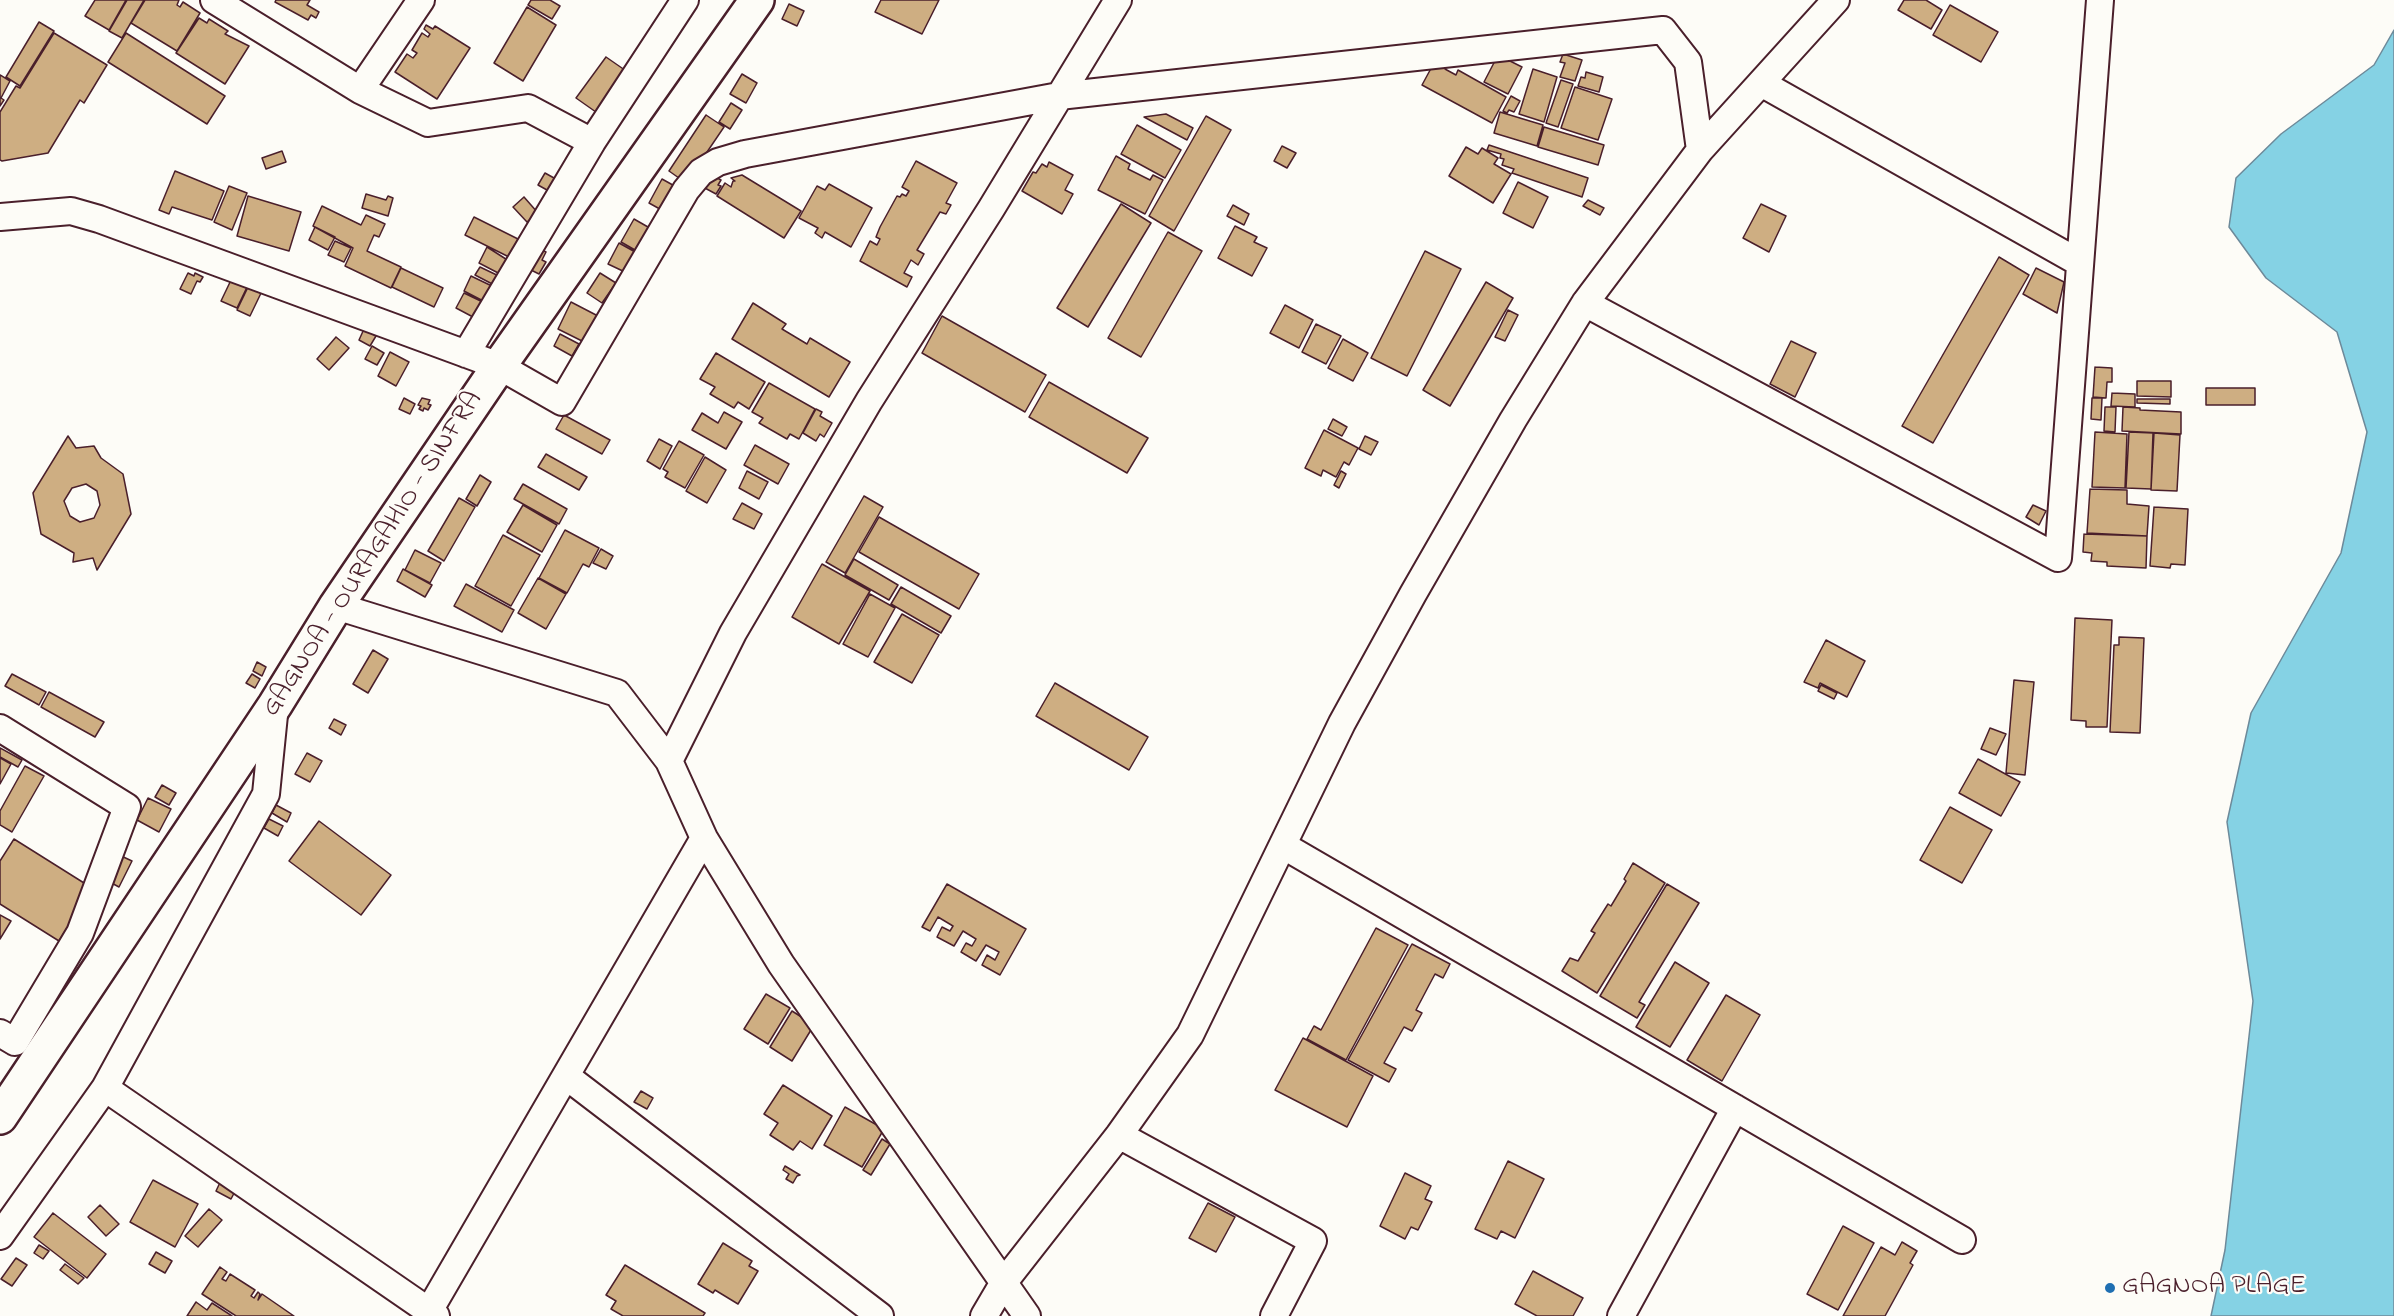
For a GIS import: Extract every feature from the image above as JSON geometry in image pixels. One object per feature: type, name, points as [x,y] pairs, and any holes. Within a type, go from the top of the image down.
[{"type":"main road","name":"GAGNOA - OURAGAHIO - SINFRA","points":[[0,1117],[275,705],[336,606],[499,366],[757,0]]},
{"type":"street","points":[[214,0],[360,90],[428,123],[528,108],[592,142]]},
{"type":"street","points":[[360,90],[421,0]]},
{"type":"street","points":[[466,354],[592,142],[685,0]]},
{"type":"street","points":[[669,761],[733,633],[869,401],[1118,0]]},
{"type":"street","points":[[984,1316],[1004,1282],[1119,1135],[1190,1035],[1284,846],[1337,733],[1413,594],[1513,420],[1585,303],[1700,150],[1836,0]]},
{"type":"street","points":[[1585,303],[2058,558],[2100,0]]},
{"type":"street","points":[[0,217],[70,212],[99,219],[499,366],[562,402],[686,190],[701,172],[718,162],[745,154],[1059,96],[1663,30],[1688,62],[1700,150]]},
{"type":"street","points":[[1761,83],[2080,263]]},
{"type":"street","points":[[336,606],[617,693],[669,761],[704,838],[781,964],[1027,1316]]},
{"type":"street","points":[[0,1236],[105,1088],[266,794],[275,705]]},
{"type":"street","points":[[0,728],[127,807],[80,933],[15,1042],[0,1033]]},
{"type":"street","points":[[105,1088],[433,1314],[566,1076],[704,838]]},
{"type":"street","points":[[1284,846],[1962,1240]]},
{"type":"street","points":[[566,1076],[880,1316]]},
{"type":"street","points":[[1621,1316],[1735,1108]]},
{"type":"street","points":[[1119,1135],[1313,1241],[1274,1316]]},
{"type":"water","points":[[2394,30],[2394,1316],[2211,1316],[2225,1250],[2253,1001],[2227,822],[2251,713],[2341,553],[2367,432],[2337,332],[2266,278],[2229,227],[2236,178],[2281,134],[2374,65]]},
{"type":"building","points":[[95,0],[126,0],[109,30],[85,16]]},
{"type":"building","points":[[127,0],[144,0],[122,38],[109,31]]},
{"type":"building","points":[[145,0],[179,0],[177,5],[180,7],[183,2],[200,13],[177,51],[131,23]]},
{"type":"building","points":[[276,0],[310,0],[307,5],[319,12],[316,18],[311,15],[308,20],[275,2]]},
{"type":"building","points":[[531,0],[550,0],[560,6],[552,19],[528,5]]},
{"type":"building","points":[[881,0],[939,0],[922,34],[875,12]]},
{"type":"building","points":[[1904,0],[1926,0],[1942,10],[1931,29],[1898,10]]},
{"type":"building","points":[[789,4],[804,11],[797,26],[782,19]]},
{"type":"building","points":[[1950,5],[1998,32],[1981,62],[1933,35]]},
{"type":"building","points":[[527,7],[556,25],[523,81],[494,63]]},
{"type":"building","points":[[199,18],[207,23],[209,19],[228,31],[225,34],[249,46],[225,84],[176,53]]},
{"type":"building","points":[[39,22],[54,31],[20,86],[6,77]]},
{"type":"building","points":[[426,25],[433,29],[435,26],[470,48],[437,99],[395,72],[407,54],[413,58],[417,53],[412,50],[422,33],[428,37],[430,34],[424,29]]},
{"type":"building","points":[[54,33],[107,65],[84,103],[80,100],[48,153],[2,161],[0,160],[0,112],[16,86],[20,88]]},
{"type":"building","points":[[126,33],[225,96],[207,124],[108,62]]},
{"type":"building","points":[[1563,54],[1582,60],[1575,81],[1560,77],[1565,63],[1560,62]]},
{"type":"building","points":[[1498,55],[1522,67],[1508,94],[1484,82]]},
{"type":"building","points":[[606,57],[632,75],[603,117],[576,98]]},
{"type":"building","points":[[1435,61],[1449,63],[1445,69],[1456,75],[1458,70],[1506,97],[1492,123],[1422,85]]},
{"type":"building","points":[[1533,69],[1557,77],[1544,122],[1519,114]]},
{"type":"building","points":[[1586,72],[1603,77],[1599,92],[1578,86],[1581,77],[1585,78]]},
{"type":"building","points":[[742,74],[757,83],[746,103],[730,94]]},
{"type":"building","points":[[0,75],[10,81],[1,98],[4,100],[0,106]]},
{"type":"building","points":[[1561,80],[1573,84],[1558,127],[1546,123]]},
{"type":"building","points":[[1575,87],[1612,99],[1598,140],[1561,128]]},
{"type":"building","points":[[1511,96],[1520,101],[1514,112],[1509,110],[1507,113],[1503,111]]},
{"type":"building","points":[[731,103],[742,110],[730,129],[719,122]]},
{"type":"building","points":[[1500,112],[1543,125],[1537,146],[1494,133]]},
{"type":"building","points":[[1166,114],[1193,128],[1187,140],[1144,117]]},
{"type":"building","points":[[706,115],[724,127],[686,183],[669,171]]},
{"type":"building","points":[[1206,116],[1231,130],[1174,231],[1149,216]]},
{"type":"building","points":[[1137,125],[1181,150],[1165,178],[1121,154]]},
{"type":"building","points":[[1544,127],[1604,145],[1598,165],[1538,147]]},
{"type":"building","points":[[1489,145],[1588,178],[1582,197],[1512,173],[1514,169],[1502,165],[1504,159],[1500,158],[1501,154],[1487,150]]},
{"type":"building","points":[[1282,146],[1296,153],[1287,168],[1274,161]]},
{"type":"building","points":[[1466,147],[1478,154],[1482,148],[1498,158],[1494,164],[1511,174],[1493,203],[1449,176]]},
{"type":"building","points":[[282,151],[286,162],[266,169],[262,158]]},
{"type":"building","points":[[1116,156],[1130,164],[1128,169],[1150,180],[1153,175],[1163,180],[1145,214],[1098,190]]},
{"type":"building","points":[[916,161],[957,183],[946,203],[951,205],[946,214],[940,212],[917,250],[924,254],[918,265],[911,260],[904,273],[912,277],[907,287],[860,261],[870,241],[877,245],[880,239],[876,237],[880,227],[897,196],[900,197],[902,194],[906,196],[909,191],[902,187]]},
{"type":"building","points":[[1049,162],[1073,175],[1065,190],[1073,194],[1062,214],[1022,191],[1033,172],[1036,173],[1042,164],[1047,167]]},
{"type":"building","points":[[175,171],[224,191],[212,220],[172,207],[169,214],[159,210]]},
{"type":"building","points":[[545,173],[563,183],[556,195],[538,185]]},
{"type":"building","points":[[710,174],[721,180],[718,185],[721,186],[716,194],[703,187]]},
{"type":"building","points":[[742,175],[801,211],[784,238],[717,196],[725,183],[731,187],[735,181],[731,178]]},
{"type":"building","points":[[662,179],[680,189],[667,213],[649,203]]},
{"type":"building","points":[[1518,182],[1548,197],[1533,228],[1503,213]]},
{"type":"building","points":[[829,184],[872,208],[851,247],[825,232],[822,238],[815,233],[818,228],[799,218],[817,186],[825,190]]},
{"type":"building","points":[[229,186],[247,193],[232,230],[214,222]]},
{"type":"building","points":[[366,194],[386,200],[388,196],[393,198],[388,216],[362,208]]},
{"type":"building","points":[[248,196],[301,212],[289,251],[237,236]]},
{"type":"building","points":[[524,197],[538,213],[527,222],[513,207]]},
{"type":"building","points":[[1588,200],[1604,208],[1600,215],[1583,206]]},
{"type":"building","points":[[1121,204],[1151,223],[1088,327],[1057,308]]},
{"type":"building","points":[[1761,204],[1786,216],[1769,252],[1743,238]]},
{"type":"building","points":[[1233,205],[1249,214],[1244,225],[1227,216]]},
{"type":"building","points":[[322,206],[361,225],[366,215],[385,224],[379,237],[374,235],[367,251],[401,267],[391,288],[345,266],[353,248],[313,226]]},
{"type":"building","points":[[474,217],[518,239],[509,257],[465,235]]},
{"type":"building","points":[[634,219],[655,231],[642,254],[621,242]]},
{"type":"building","points":[[1235,226],[1257,237],[1254,242],[1267,248],[1252,276],[1218,258]]},
{"type":"building","points":[[315,227],[335,237],[328,250],[309,240]]},
{"type":"building","points":[[1168,232],[1202,251],[1141,357],[1108,338]]},
{"type":"building","points":[[335,241],[351,248],[344,262],[328,255]]},
{"type":"building","points":[[619,243],[637,253],[627,273],[608,264]]},
{"type":"building","points":[[534,246],[546,252],[542,260],[546,262],[539,274],[523,266]]},
{"type":"building","points":[[487,247],[509,261],[502,275],[479,263]]},
{"type":"building","points":[[1425,251],[1461,269],[1407,376],[1371,358]]},
{"type":"building","points":[[1999,257],[2029,275],[1933,443],[1902,426]]},
{"type":"building","points":[[480,267],[503,278],[498,287],[475,275]]},
{"type":"building","points":[[401,268],[443,288],[434,307],[392,287]]},
{"type":"building","points":[[2036,268],[2064,282],[2057,313],[2023,294]]},
{"type":"building","points":[[188,273],[194,276],[195,273],[203,277],[200,282],[197,281],[191,294],[180,289]]},
{"type":"building","points":[[600,273],[616,283],[602,303],[587,293]]},
{"type":"building","points":[[471,276],[496,288],[489,304],[464,291]]},
{"type":"building","points":[[232,278],[248,285],[237,308],[221,301]]},
{"type":"building","points":[[1486,282],[1513,298],[1450,406],[1423,390]]},
{"type":"building","points":[[250,283],[263,289],[250,316],[237,310]]},
{"type":"building","points":[[464,293],[491,306],[485,319],[474,314],[473,317],[456,308]]},
{"type":"building","points":[[571,302],[598,316],[584,342],[558,329]]},
{"type":"building","points":[[753,303],[786,324],[782,329],[807,344],[810,338],[850,362],[829,397],[732,339]]},
{"type":"building","points":[[1285,305],[1313,320],[1299,348],[1270,333]]},
{"type":"building","points":[[1508,310],[1518,315],[1505,341],[1495,337]]},
{"type":"building","points":[[942,316],[1046,375],[1025,412],[922,353]]},
{"type":"building","points":[[1316,324],[1341,336],[1326,364],[1302,352]]},
{"type":"building","points":[[364,329],[376,336],[370,346],[359,340]]},
{"type":"building","points":[[560,334],[579,344],[572,356],[554,346]]},
{"type":"building","points":[[336,337],[349,348],[329,370],[317,359]]},
{"type":"building","points":[[1343,339],[1368,353],[1353,381],[1328,368]]},
{"type":"building","points":[[1791,341],[1816,353],[1795,397],[1770,384]]},
{"type":"building","points":[[372,346],[384,353],[377,365],[365,359]]},
{"type":"building","points":[[390,352],[409,362],[396,386],[378,376]]},
{"type":"building","points":[[716,353],[765,382],[749,409],[738,402],[734,408],[710,394],[715,387],[700,379]]},
{"type":"building","points":[[2095,367],[2112,368],[2112,382],[2107,382],[2106,398],[2093,397]]},
{"type":"building","points":[[2137,381],[2171,381],[2171,397],[2137,396]]},
{"type":"building","points":[[1049,382],[1148,438],[1127,473],[1029,417]]},
{"type":"building","points":[[769,383],[815,409],[799,439],[790,434],[787,439],[759,423],[763,418],[752,412]]},
{"type":"building","points":[[2206,388],[2255,388],[2255,405],[2206,405]]},
{"type":"building","points":[[2112,393],[2135,394],[2135,407],[2111,406]]},
{"type":"building","points":[[404,398],[415,404],[410,414],[399,409]]},
{"type":"building","points":[[422,398],[430,400],[428,404],[431,405],[428,410],[419,409],[421,406],[418,405]]},
{"type":"building","points":[[2092,398],[2102,398],[2101,420],[2091,419]]},
{"type":"building","points":[[2137,399],[2170,399],[2170,404],[2137,403]]},
{"type":"building","points":[[2105,407],[2116,407],[2115,432],[2104,431]]},
{"type":"building","points":[[2123,407],[2181,412],[2181,434],[2122,431]]},
{"type":"building","points":[[816,409],[822,412],[820,416],[832,423],[824,437],[820,434],[816,441],[803,433]]},
{"type":"building","points":[[724,412],[742,422],[726,449],[692,430],[702,413],[718,423]]},
{"type":"building","points":[[564,415],[610,440],[602,454],[556,429]]},
{"type":"building","points":[[1333,419],[1347,427],[1342,436],[1328,429]]},
{"type":"building","points":[[1324,430],[1358,448],[1349,465],[1344,462],[1336,477],[1323,470],[1321,476],[1305,468]]},
{"type":"building","points":[[2095,432],[2127,434],[2125,488],[2092,487]]},
{"type":"building","points":[[2129,432],[2153,433],[2151,489],[2126,488]]},
{"type":"building","points":[[2154,433],[2180,435],[2177,491],[2151,490]]},
{"type":"building","points":[[68,436],[76,448],[94,446],[101,458],[123,474],[131,514],[97,570],[93,558],[73,562],[74,553],[41,534],[33,493]],"holes":[[[86,484],[97,491],[100,505],[94,518],[80,522],[70,516],[64,501],[72,488]]]},
{"type":"building","points":[[1365,436],[1378,442],[1371,455],[1359,449]]},
{"type":"building","points":[[659,439],[672,446],[660,469],[647,461]]},
{"type":"building","points":[[679,441],[704,455],[685,488],[665,477],[668,472],[663,469]]},
{"type":"building","points":[[755,445],[789,464],[778,484],[744,465]]},
{"type":"building","points":[[546,454],[587,477],[579,490],[538,467]]},
{"type":"building","points":[[705,457],[726,470],[707,503],[686,491]]},
{"type":"building","points":[[747,471],[768,482],[759,499],[739,488]]},
{"type":"building","points":[[1341,471],[1346,474],[1339,488],[1334,485]]},
{"type":"building","points":[[480,475],[491,482],[477,506],[466,499]]},
{"type":"building","points":[[523,484],[567,509],[559,524],[514,499]]},
{"type":"building","points":[[2090,489],[2127,490],[2127,504],[2149,506],[2147,536],[2087,533]]},
{"type":"building","points":[[864,496],[883,507],[845,573],[826,562]]},
{"type":"building","points":[[459,498],[475,507],[444,561],[428,551]]},
{"type":"building","points":[[742,503],[762,514],[754,529],[733,519]]},
{"type":"building","points":[[523,505],[557,525],[542,552],[507,532]]},
{"type":"building","points":[[2033,505],[2046,511],[2039,525],[2026,517]]},
{"type":"building","points":[[2154,507],[2188,509],[2185,565],[2171,564],[2170,568],[2150,566]]},
{"type":"building","points":[[879,517],[979,574],[959,609],[859,552]]},
{"type":"building","points":[[565,530],[599,548],[589,567],[583,564],[567,593],[539,578]]},
{"type":"building","points":[[2084,534],[2147,536],[2146,568],[2107,566],[2107,562],[2091,561],[2092,553],[2083,552]]},
{"type":"building","points":[[503,535],[540,555],[511,606],[475,586]]},
{"type":"building","points":[[601,549],[613,556],[606,569],[593,563]]},
{"type":"building","points":[[415,550],[441,563],[430,583],[405,570]]},
{"type":"building","points":[[854,559],[898,585],[889,600],[845,575]]},
{"type":"building","points":[[822,564],[870,591],[839,644],[792,617]]},
{"type":"building","points":[[403,569],[432,585],[425,597],[397,581]]},
{"type":"building","points":[[538,578],[566,594],[546,629],[518,613]]},
{"type":"building","points":[[466,584],[514,610],[502,632],[454,606]]},
{"type":"building","points":[[901,587],[951,616],[941,633],[891,604]]},
{"type":"building","points":[[870,594],[895,608],[868,657],[843,644]]},
{"type":"building","points":[[902,614],[939,635],[912,683],[874,662]]},
{"type":"building","points":[[2075,618],[2112,620],[2107,727],[2086,727],[2086,721],[2071,720]]},
{"type":"building","points":[[2119,637],[2144,638],[2140,733],[2110,732],[2114,645],[2119,645]]},
{"type":"building","points":[[1826,640],[1865,661],[1847,697],[1820,683],[1818,688],[1804,682]]},
{"type":"building","points":[[373,650],[388,659],[368,693],[353,684]]},
{"type":"building","points":[[257,662],[266,667],[262,676],[253,671]]},
{"type":"building","points":[[12,674],[46,692],[39,705],[5,686]]},
{"type":"building","points":[[252,674],[260,679],[255,688],[246,683]]},
{"type":"building","points":[[2014,680],[2034,682],[2025,775],[2006,773]]},
{"type":"building","points":[[1055,683],[1148,737],[1129,770],[1036,716]]},
{"type":"building","points":[[1821,685],[1837,693],[1834,699],[1818,691]]},
{"type":"building","points":[[49,692],[104,722],[95,737],[41,707]]},
{"type":"building","points":[[334,719],[346,725],[341,735],[329,728]]},
{"type":"building","points":[[1990,728],[2006,734],[1996,755],[1981,749]]},
{"type":"building","points":[[0,748],[22,760],[18,767],[0,757]]},
{"type":"building","points":[[307,753],[322,761],[310,782],[295,774]]},
{"type":"building","points":[[0,758],[11,764],[0,784]]},
{"type":"building","points":[[1978,759],[2020,782],[2001,816],[1959,793]]},
{"type":"building","points":[[25,766],[44,776],[12,832],[0,825],[0,811]]},
{"type":"building","points":[[162,785],[176,793],[169,805],[155,797]]},
{"type":"building","points":[[148,798],[171,809],[159,832],[137,820]]},
{"type":"building","points":[[276,805],[291,813],[287,822],[272,813]]},
{"type":"building","points":[[1950,807],[1992,830],[1962,883],[1920,860]]},
{"type":"building","points":[[269,819],[283,826],[278,836],[264,828]]},
{"type":"building","points":[[319,821],[391,875],[361,915],[289,861]]},
{"type":"building","points":[[14,839],[92,888],[59,941],[0,904],[0,861]]},
{"type":"building","points":[[117,854],[132,861],[119,887],[104,879]]},
{"type":"building","points":[[1633,863],[1665,883],[1597,993],[1562,971],[1570,958],[1578,961],[1595,933],[1591,931],[1608,904],[1611,906],[1626,881],[1624,879]]},
{"type":"building","points":[[947,884],[1026,929],[1000,975],[982,965],[987,955],[995,960],[999,952],[986,945],[976,961],[961,952],[966,943],[972,946],[976,939],[963,931],[954,946],[937,937],[942,927],[950,931],[953,926],[938,917],[930,931],[922,927]]},
{"type":"building","points":[[1667,884],[1699,903],[1639,1002],[1645,1005],[1637,1018],[1600,996]]},
{"type":"building","points":[[0,915],[11,921],[0,939]]},
{"type":"building","points":[[1376,928],[1408,945],[1346,1060],[1307,1039],[1314,1026],[1321,1030]]},
{"type":"building","points":[[1412,944],[1450,964],[1443,978],[1435,974],[1416,1010],[1422,1013],[1412,1031],[1404,1027],[1384,1063],[1396,1069],[1389,1082],[1348,1060]]},
{"type":"building","points":[[1675,962],[1709,983],[1670,1047],[1636,1027]]},
{"type":"building","points":[[766,994],[790,1008],[768,1044],[744,1029]]},
{"type":"building","points":[[1726,995],[1760,1015],[1722,1081],[1687,1060]]},
{"type":"building","points":[[792,1011],[814,1025],[792,1061],[770,1047]]},
{"type":"building","points":[[1303,1038],[1373,1076],[1347,1127],[1275,1090]]},
{"type":"building","points":[[783,1085],[832,1116],[812,1149],[800,1141],[793,1150],[770,1135],[778,1123],[764,1114]]},
{"type":"building","points":[[641,1091],[653,1098],[647,1109],[634,1102]]},
{"type":"building","points":[[845,1107],[884,1129],[862,1167],[824,1145]]},
{"type":"building","points":[[882,1139],[890,1144],[871,1175],[863,1170]]},
{"type":"building","points":[[1508,1161],[1544,1179],[1515,1238],[1501,1231],[1497,1239],[1475,1229]]},
{"type":"building","points":[[785,1166],[800,1175],[793,1183],[786,1179],[789,1174],[783,1170]]},
{"type":"building","points":[[1405,1173],[1431,1186],[1425,1199],[1432,1202],[1418,1230],[1411,1227],[1405,1239],[1380,1226]]},
{"type":"building","points":[[224,1174],[240,1182],[231,1199],[216,1191]]},
{"type":"building","points":[[153,1180],[198,1204],[175,1247],[130,1222]]},
{"type":"building","points":[[1208,1203],[1235,1217],[1216,1252],[1189,1238]]},
{"type":"building","points":[[100,1205],[119,1224],[106,1236],[88,1217]]},
{"type":"building","points":[[209,1209],[222,1220],[198,1247],[185,1236]]},
{"type":"building","points":[[53,1213],[106,1254],[87,1278],[34,1237]]},
{"type":"building","points":[[1843,1226],[1874,1243],[1838,1310],[1807,1294]]},
{"type":"building","points":[[1902,1242],[1917,1251],[1910,1263],[1913,1265],[1885,1316],[1843,1316],[1881,1247],[1895,1255]]},
{"type":"building","points":[[723,1243],[752,1261],[749,1266],[758,1271],[738,1304],[715,1290],[713,1293],[698,1284]]},
{"type":"building","points":[[39,1245],[49,1251],[43,1259],[34,1253]]},
{"type":"building","points":[[156,1252],[172,1261],[165,1273],[149,1264]]},
{"type":"building","points":[[16,1258],[27,1265],[12,1286],[1,1279]]},
{"type":"building","points":[[65,1264],[84,1278],[78,1284],[60,1270]]},
{"type":"building","points":[[625,1265],[705,1313],[703,1316],[623,1316],[611,1309],[616,1301],[606,1295]]},
{"type":"building","points":[[220,1267],[227,1272],[222,1279],[226,1281],[230,1274],[255,1290],[251,1296],[254,1298],[258,1292],[260,1294],[258,1300],[262,1294],[294,1316],[236,1316],[202,1294]]},
{"type":"building","points":[[1533,1271],[1583,1298],[1573,1316],[1537,1316],[1515,1304]]},
{"type":"building","points":[[196,1302],[207,1310],[212,1303],[232,1316],[187,1316]]},
{"type":"place","name":"GAGNOA PLAGE","points":[[2110,1288]]}]
